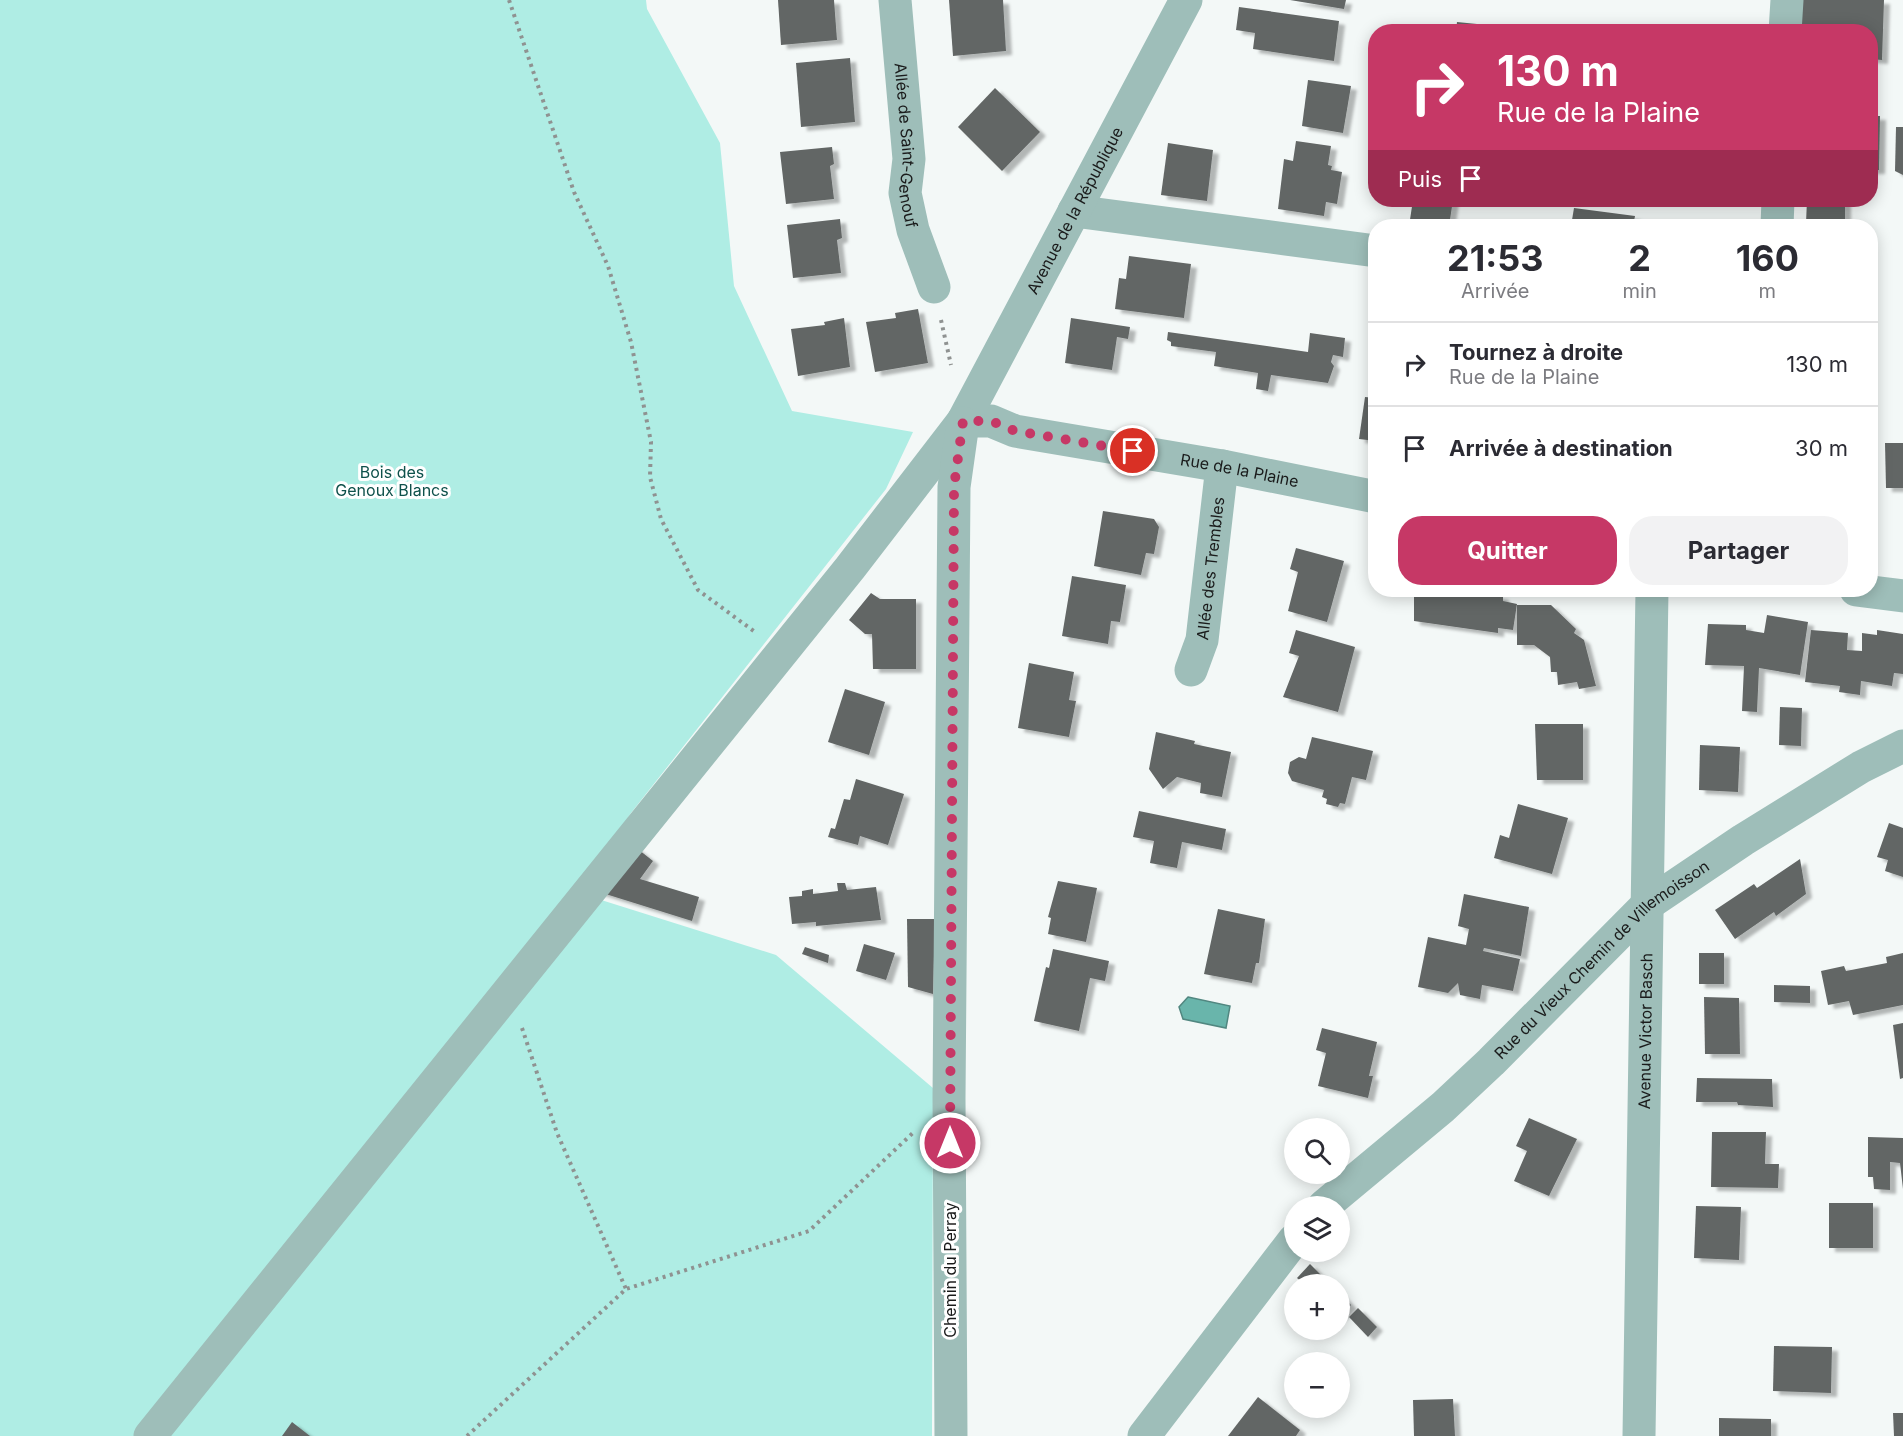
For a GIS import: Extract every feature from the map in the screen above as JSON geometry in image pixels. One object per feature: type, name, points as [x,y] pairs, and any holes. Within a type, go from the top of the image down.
[{"type":"street","name":"Allée de Saint-Genouf","points":[[895,0],[909,159],[905,194],[913,230],[934,287]]},
{"type":"street","name":"Avenue de la République","points":[[963,421],[1186,0]]},
{"type":"street","points":[[1785,24],[1786,0]]},
{"type":"street","points":[[1074,211],[1368,250]]},
{"type":"street","points":[[150,1436],[780,651],[850,568],[963,421]]},
{"type":"street","name":"Rue de la Plaine","points":[[963,421],[991,421],[1015,431],[1222,466],[1368,496]]},
{"type":"street","name":"Chemin du Perray","points":[[951,1436],[949,1098],[954,487],[963,421]]},
{"type":"street","name":"Allée des Trembles","points":[[1191,670],[1202,640],[1222,466]]},
{"type":"street","points":[[1878,593],[1903,596]]},
{"type":"street","name":"Avenue Victor Basch","points":[[1639,1436],[1652,597]]},
{"type":"street","name":"Rue du Vieux Chemin de Villemoisson","points":[[1336,1196],[1443,1107],[1648,904],[1743,840],[1861,767],[1903,746]]},
{"type":"street","points":[[1144,1436],[1284,1253]]},
{"type":"path","points":[[509,0],[574,192],[608,266],[631,342],[651,442],[650,477],[661,519],[698,590],[780,651]]},
{"type":"path","points":[[934,287],[963,421]]},
{"type":"path","points":[[509,988],[557,1133],[626,1289]]},
{"type":"path","points":[[467,1436],[626,1289],[809,1231],[949,1098]]},
{"type":"green space","name":"Bois des Genoux Blancs","points":[[0,0],[646,0],[647,9],[720,143],[734,286],[792,411],[913,432],[886,489],[631,813],[579,893],[776,955],[933,1088],[932,1436],[0,1436]]},
{"type":"shaded area","points":[[1188,997],[1230,1006],[1226,1028],[1183,1019],[1179,1007]]},
{"type":"building","points":[[778,0],[834,0],[837,40],[781,45]]},
{"type":"building","points":[[949,0],[1003,0],[1006,51],[953,56]]},
{"type":"building","points":[[1290,0],[1346,0],[1344,9]]},
{"type":"building","points":[[1802,0],[1884,0],[1882,60],[1878,60],[1878,24],[1800,24]]},
{"type":"building","points":[[1239,7],[1339,21],[1334,61],[1253,49],[1255,33],[1236,30]]},
{"type":"building","points":[[850,58],[855,122],[801,127],[796,63]]},
{"type":"building","points":[[1308,80],[1351,86],[1343,133],[1302,126]]},
{"type":"building","points":[[995,88],[1040,132],[1002,171],[958,127]]},
{"type":"building","points":[[1878,116],[1880,116],[1879,170]]},
{"type":"building","points":[[1896,127],[1903,127],[1903,175],[1895,171]]},
{"type":"building","points":[[1296,141],[1331,146],[1328,165],[1332,166],[1331,170],[1342,172],[1337,204],[1326,202],[1324,216],[1278,209],[1284,159],[1293,161]]},
{"type":"building","points":[[1168,143],[1213,150],[1207,201],[1161,195]]},
{"type":"building","points":[[832,147],[834,164],[830,166],[834,199],[786,204],[780,152]]},
{"type":"building","points":[[1412,207],[1452,207],[1450,219],[1410,219]]},
{"type":"building","points":[[1807,207],[1845,207],[1845,219],[1806,219]]},
{"type":"building","points":[[1574,208],[1635,216],[1634,219],[1572,219]]},
{"type":"building","points":[[840,219],[842,238],[837,240],[841,273],[793,278],[787,225]]},
{"type":"building","points":[[1129,256],[1191,264],[1184,318],[1115,309],[1119,278],[1126,279]]},
{"type":"building","points":[[918,309],[928,363],[875,372],[866,322],[896,318],[895,313]]},
{"type":"building","points":[[844,318],[850,367],[798,376],[791,329],[825,325],[824,322]]},
{"type":"building","points":[[1071,318],[1130,327],[1128,339],[1117,337],[1112,370],[1065,363]]},
{"type":"building","points":[[1168,332],[1308,352],[1310,333],[1345,338],[1343,357],[1333,355],[1331,362],[1334,366],[1328,383],[1271,375],[1268,391],[1256,389],[1258,373],[1214,366],[1216,352],[1171,346],[1171,342],[1167,340]]},
{"type":"building","points":[[1365,397],[1368,397],[1368,440],[1359,439]]},
{"type":"building","points":[[1885,443],[1903,443],[1903,488],[1886,488]]},
{"type":"building","points":[[1103,511],[1154,519],[1159,527],[1154,554],[1146,553],[1141,575],[1094,566]]},
{"type":"building","points":[[1296,548],[1344,561],[1327,622],[1288,611],[1298,572],[1290,569]]},
{"type":"building","points":[[1072,576],[1126,585],[1120,622],[1111,621],[1108,644],[1062,636]]},
{"type":"building","points":[[871,593],[880,599],[916,599],[916,669],[873,669],[872,634],[865,634],[849,620]]},
{"type":"building","points":[[1414,597],[1503,597],[1503,601],[1517,604],[1513,630],[1498,628],[1498,633],[1414,621]]},
{"type":"building","points":[[1517,605],[1551,605],[1576,629],[1574,633],[1584,640],[1596,686],[1579,689],[1577,682],[1558,685],[1557,672],[1551,672],[1550,657],[1534,645],[1517,645]]},
{"type":"building","points":[[1767,615],[1808,622],[1800,675],[1759,668],[1757,712],[1742,711],[1744,666],[1705,665],[1708,624],[1746,625],[1746,630],[1764,633]]},
{"type":"building","points":[[1296,630],[1355,647],[1338,712],[1283,697],[1299,656],[1289,653]]},
{"type":"building","points":[[1811,630],[1848,633],[1847,650],[1862,651],[1862,633],[1877,635],[1877,630],[1903,634],[1903,674],[1894,673],[1892,686],[1861,681],[1860,695],[1839,692],[1840,686],[1805,682]]},
{"type":"building","points":[[1029,663],[1074,672],[1069,700],[1076,701],[1069,737],[1018,728]]},
{"type":"building","points":[[845,689],[885,702],[869,755],[828,742]]},
{"type":"building","points":[[1780,707],[1802,708],[1801,746],[1779,745]]},
{"type":"building","points":[[1535,724],[1583,724],[1583,780],[1537,780]]},
{"type":"building","points":[[1156,732],[1195,741],[1194,744],[1231,752],[1222,797],[1200,793],[1201,783],[1177,777],[1163,789],[1149,769]]},
{"type":"building","points":[[1312,737],[1373,751],[1366,780],[1352,777],[1345,804],[1340,803],[1338,807],[1326,804],[1327,799],[1322,797],[1324,790],[1292,781],[1288,773],[1290,762],[1299,757],[1306,759]]},
{"type":"building","points":[[1700,745],[1740,747],[1738,792],[1699,790]]},
{"type":"building","points":[[856,779],[904,794],[888,845],[860,836],[858,845],[828,837],[831,828],[835,829],[844,799],[850,800]]},
{"type":"building","points":[[1518,804],[1568,818],[1552,874],[1494,858],[1500,835],[1509,838]]},
{"type":"building","points":[[1139,811],[1226,829],[1222,850],[1182,842],[1177,868],[1150,863],[1154,841],[1133,837]]},
{"type":"building","points":[[1889,823],[1903,828],[1903,877],[1885,871],[1888,860],[1877,857]]},
{"type":"building","points":[[634,846],[653,861],[640,879],[699,897],[692,921],[596,891]]},
{"type":"building","points":[[1800,859],[1806,894],[1776,916],[1774,912],[1735,939],[1715,910],[1754,884],[1757,888]]},
{"type":"building","points":[[1058,881],[1097,888],[1086,942],[1048,934],[1051,918],[1048,917]]},
{"type":"building","points":[[837,883],[845,883],[847,890],[876,887],[881,920],[816,926],[816,922],[792,924],[789,897],[802,896],[802,891],[813,889],[813,894],[838,891]]},
{"type":"building","points":[[1464,894],[1529,907],[1521,956],[1484,948],[1483,951],[1520,959],[1513,991],[1482,985],[1480,999],[1460,995],[1458,983],[1448,993],[1418,987],[1428,937],[1466,945],[1469,929],[1458,926]]},
{"type":"building","points":[[1218,909],[1265,919],[1259,963],[1256,963],[1252,983],[1204,974]]},
{"type":"building","points":[[907,919],[935,919],[933,994],[908,987]]},
{"type":"building","points":[[864,944],[895,953],[886,980],[856,971]]},
{"type":"building","points":[[805,947],[829,955],[828,963],[802,954]]},
{"type":"building","points":[[1053,949],[1109,961],[1105,981],[1090,978],[1079,1031],[1034,1021],[1046,967],[1049,968]]},
{"type":"building","points":[[1699,953],[1724,953],[1724,984],[1699,984]]},
{"type":"building","points":[[1903,953],[1903,1005],[1853,1015],[1849,1001],[1828,1005],[1821,971],[1844,966],[1846,971],[1887,963],[1886,957]]},
{"type":"building","points":[[1774,985],[1810,986],[1810,1003],[1774,1002]]},
{"type":"building","points":[[1704,997],[1739,998],[1740,1054],[1705,1054]]},
{"type":"building","points":[[1903,1023],[1903,1078],[1900,1079],[1893,1025]]},
{"type":"building","points":[[1322,1028],[1377,1042],[1369,1076],[1373,1076],[1368,1098],[1318,1086],[1326,1053],[1316,1050]]},
{"type":"building","points":[[1697,1078],[1772,1079],[1773,1107],[1738,1105],[1737,1102],[1696,1102]]},
{"type":"building","points":[[1529,1118],[1577,1139],[1549,1196],[1514,1181],[1527,1151],[1516,1146]]},
{"type":"building","points":[[1712,1132],[1766,1132],[1765,1164],[1779,1164],[1778,1188],[1711,1187]]},
{"type":"building","points":[[1868,1137],[1903,1138],[1903,1189],[1900,1163],[1890,1162],[1890,1190],[1874,1189],[1873,1177],[1868,1177]]},
{"type":"building","points":[[1829,1203],[1873,1203],[1873,1248],[1829,1248]]},
{"type":"building","points":[[1696,1206],[1741,1207],[1739,1260],[1694,1258]]},
{"type":"building","points":[[1310,1264],[1320,1274],[1301,1274]]},
{"type":"building","points":[[1358,1308],[1377,1327],[1368,1337],[1350,1316]]},
{"type":"building","points":[[1774,1346],[1832,1347],[1831,1393],[1773,1391]]},
{"type":"building","points":[[1258,1397],[1300,1430],[1296,1436],[1228,1436]]},
{"type":"building","points":[[1453,1399],[1455,1436],[1414,1436],[1413,1400]]},
{"type":"building","points":[[1893,1413],[1903,1413],[1903,1436],[1894,1436]]},
{"type":"building","points":[[1719,1418],[1771,1419],[1771,1436],[1719,1436]]},
{"type":"building","points":[[292,1422],[310,1436],[282,1436]]},
{"type":"route","points":[[950,1143],[954,487],[963,421],[991,421],[1015,431],[1133,451]]}]
